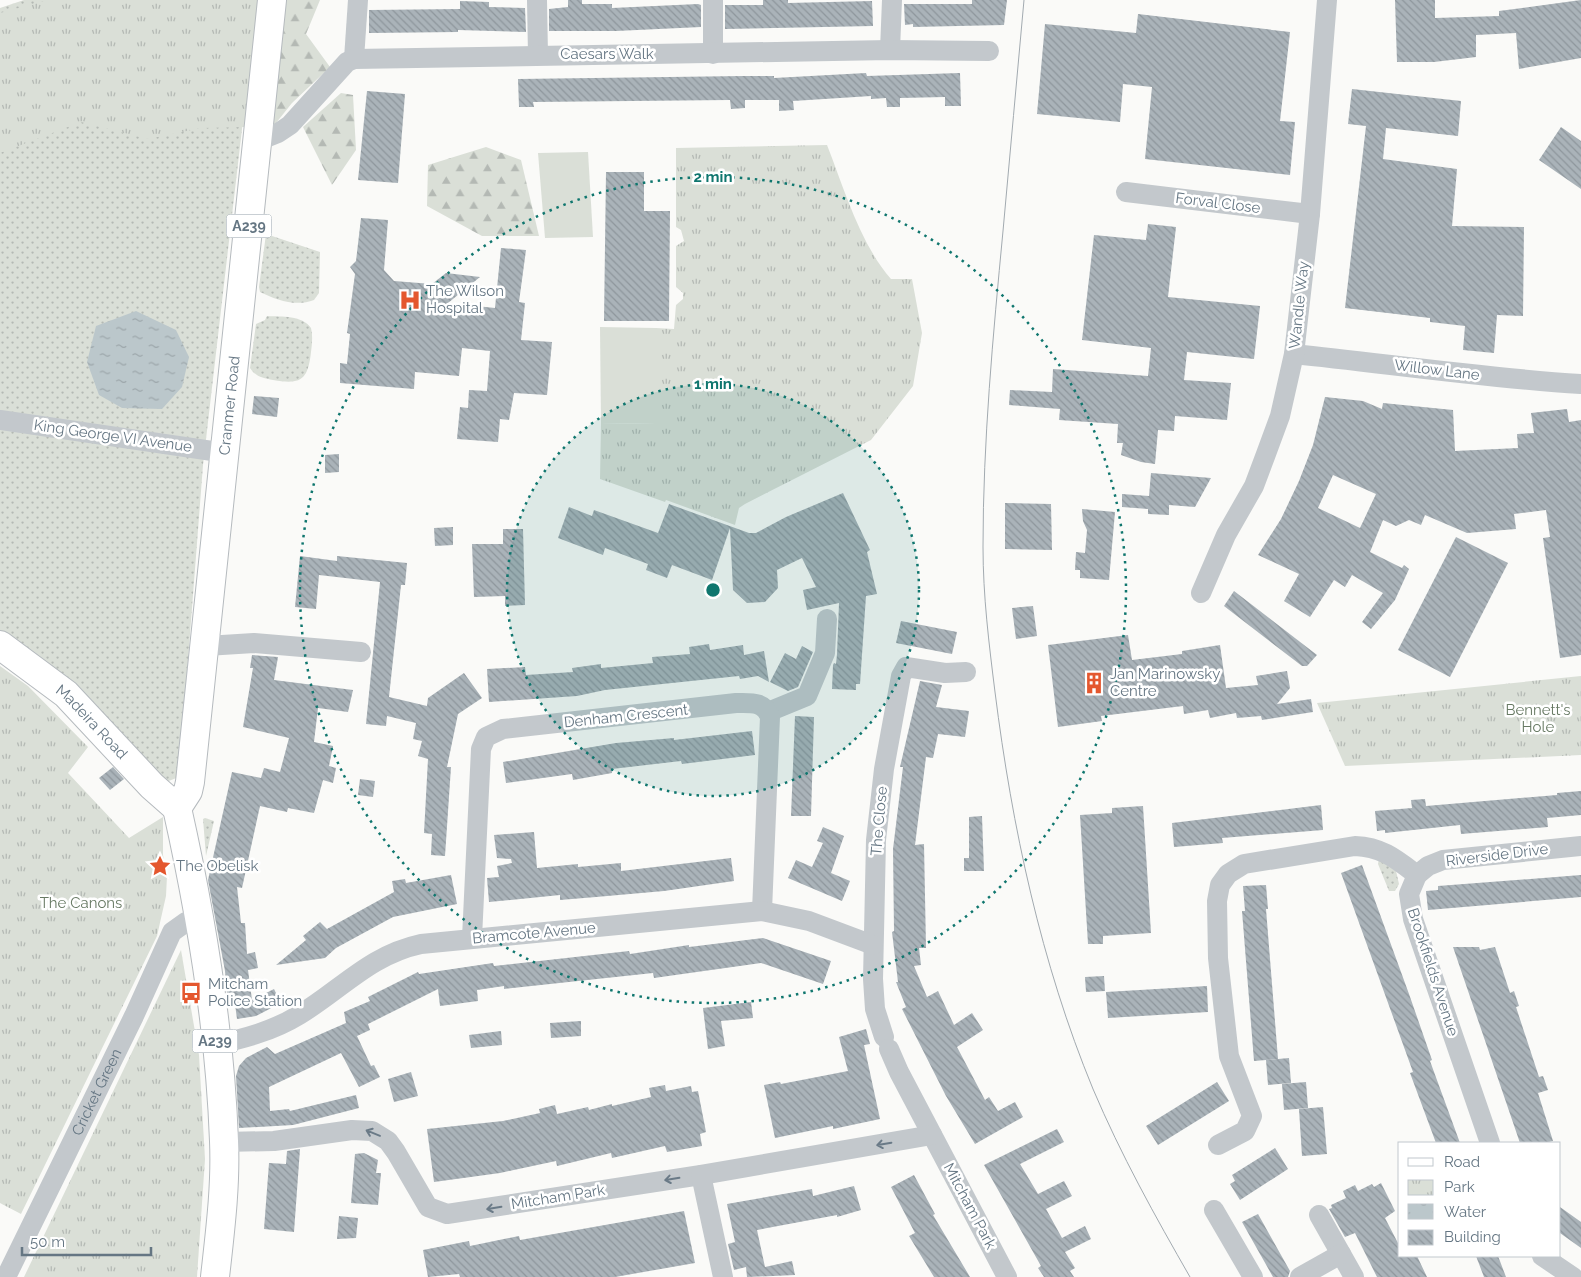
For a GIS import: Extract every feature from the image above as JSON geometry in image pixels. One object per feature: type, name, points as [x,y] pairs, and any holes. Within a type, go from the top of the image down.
[{"type":"main road","name":"Cranmer Road","points":[[177,808],[188,791],[190,782],[206,646],[272,0]]},
{"type":"main road","name":"Madeira Road","points":[[0,645],[66,694],[152,786],[177,808]]},
{"type":"main road","name":"A239","points":[[177,808],[198,918],[215,1045],[224,1142],[221,1215],[215,1277]]},
{"type":"street","points":[[258,141],[278,133],[290,125],[347,62],[354,59],[358,0]]},
{"type":"street","points":[[537,0],[538,55]]},
{"type":"street","points":[[713,0],[713,54]]},
{"type":"street","points":[[890,50],[892,0]]},
{"type":"street","name":"Wandle Way","points":[[1201,593],[1226,535],[1254,486],[1280,416],[1294,354],[1310,214],[1327,0]]},
{"type":"street","name":"Caesars Walk","points":[[354,59],[890,50],[989,51]]},
{"type":"street","name":"Forval Close","points":[[1126,192],[1310,214]]},
{"type":"street","name":"Willow Lane","points":[[1294,354],[1457,371],[1501,379],[1581,384]]},
{"type":"street","name":"King George VI Avenue","points":[[0,420],[226,452]]},
{"type":"street","points":[[762,911],[771,724],[768,712],[807,696],[825,653],[827,620]]},
{"type":"street","points":[[206,646],[254,642],[361,652]]},
{"type":"street","name":"The Close","points":[[887,1043],[875,1009],[873,945],[876,840],[884,769],[901,676],[906,667],[945,673],[966,672]]},
{"type":"street","name":"Denham Crescent","points":[[472,938],[481,749],[482,742],[490,733],[503,729],[736,704],[759,704],[768,712]]},
{"type":"street","points":[[1218,1145],[1245,1131],[1252,1116],[1229,1056],[1218,958],[1217,901],[1220,885],[1228,874],[1244,864],[1355,846],[1372,846],[1397,860],[1417,875]]},
{"type":"street","name":"Riverside Drive","points":[[1417,875],[1428,866],[1443,860],[1581,846]]},
{"type":"street","name":"Brookfields Avenue","points":[[1417,875],[1409,894],[1413,919],[1490,1142]]},
{"type":"street","name":"Bramcote Avenue","points":[[215,1045],[247,1038],[283,1024],[386,954],[421,944],[762,911],[809,921],[873,945]]},
{"type":"street","name":"Cricket Green","points":[[6,1277],[172,932],[186,922],[198,918]]},
{"type":"street","name":"Mitcham Park","points":[[887,1043],[899,1072],[1008,1277]]},
{"type":"street","name":"Mitcham Park","points":[[224,1142],[274,1141],[352,1130],[372,1131],[388,1141],[428,1207],[447,1214],[701,1175],[932,1135]]},
{"type":"street","points":[[701,1175],[723,1277]]},
{"type":"street","points":[[1214,1210],[1253,1277]]},
{"type":"street","points":[[1320,1215],[1354,1277]]},
{"type":"street","points":[[1300,1277],[1341,1254]]},
{"type":"street","points":[[1543,1257],[1573,1277]]},
{"type":"green space","points":[[24,0],[257,0],[203,465],[179,777],[166,782],[68,681],[0,630],[0,8]]},
{"type":"green space","points":[[48,0],[260,0],[246,127],[201,128],[148,139],[81,122],[0,153],[0,13]]},
{"type":"green space","points":[[285,0],[320,0],[306,34],[330,67],[292,103],[268,133]]},
{"type":"green space","points":[[341,93],[353,95],[356,150],[332,185],[303,127]]},
{"type":"green space","points":[[827,145],[854,215],[880,265],[891,279],[912,279],[922,333],[913,386],[871,440],[745,504],[739,508],[735,525],[600,479],[601,423],[656,424],[656,328],[674,329],[676,305],[683,299],[683,293],[676,287],[676,246],[684,241],[681,230],[676,227],[676,148]]},
{"type":"green space","points":[[486,147],[521,160],[539,236],[482,236],[427,206],[428,165]]},
{"type":"green space","points":[[588,152],[593,237],[545,238],[538,153]]},
{"type":"green space","points":[[266,234],[320,252],[319,293],[314,300],[300,303],[286,302],[260,292],[259,287]]},
{"type":"green space","points":[[267,316],[297,319],[311,328],[312,340],[308,369],[297,381],[290,382],[263,378],[250,368],[256,324],[265,320]]},
{"type":"green space","points":[[600,327],[656,328],[656,424],[601,423]]},
{"type":"green space","name":"The Canons","points":[[0,666],[28,686],[88,747],[68,773],[129,838],[163,817],[163,855],[167,876],[166,896],[157,936],[21,1214],[0,1203]]},
{"type":"green space","name":"Bennett's Hole","points":[[1581,676],[1581,755],[1345,766],[1317,703]]},
{"type":"green space","points":[[203,819],[214,821],[206,856]]},
{"type":"green space","points":[[1379,859],[1396,871],[1399,884],[1395,891],[1389,891],[1378,864]]},
{"type":"green space","points":[[181,950],[199,1055],[205,1159],[197,1277],[24,1277]]},
{"type":"water","points":[[136,311],[176,330],[189,357],[182,387],[162,409],[122,408],[99,395],[87,362],[96,326]]},
{"type":"building","points":[[568,0],[582,0],[582,4],[612,4],[612,8],[698,4],[701,5],[701,27],[616,31],[549,31],[549,9],[568,7]]},
{"type":"building","points":[[763,0],[788,0],[788,3],[872,1],[873,26],[725,29],[725,5],[763,5]]},
{"type":"building","points":[[972,0],[1007,0],[1004,25],[913,27],[913,24],[905,25],[904,4],[972,4]]},
{"type":"building","points":[[1395,0],[1435,0],[1435,18],[1499,16],[1499,11],[1581,0],[1581,58],[1519,69],[1516,33],[1476,35],[1476,57],[1434,62],[1397,62]]},
{"type":"building","points":[[460,1],[489,2],[489,7],[525,8],[526,32],[458,30],[458,32],[369,33],[369,10],[460,9]]},
{"type":"building","points":[[1138,14],[1290,32],[1280,121],[1295,122],[1290,175],[1145,159],[1152,87],[1123,84],[1120,122],[1037,114],[1045,24],[1136,33]]},
{"type":"building","points":[[866,73],[867,76],[960,73],[961,106],[945,106],[945,97],[900,98],[900,107],[887,107],[886,98],[871,99],[871,96],[793,101],[794,110],[779,111],[779,100],[745,100],[745,108],[731,109],[730,100],[533,102],[534,107],[519,107],[518,79],[744,76],[774,76],[774,78]]},
{"type":"building","points":[[1352,89],[1461,101],[1458,136],[1386,128],[1383,159],[1457,169],[1452,226],[1524,227],[1523,316],[1497,315],[1494,353],[1463,350],[1465,326],[1430,322],[1430,318],[1345,308],[1366,126],[1348,124]]},
{"type":"building","points":[[367,91],[405,94],[398,183],[358,180]]},
{"type":"building","points":[[1561,127],[1581,141],[1581,189],[1539,160]]},
{"type":"building","points":[[606,172],[644,172],[644,211],[670,211],[669,321],[604,321]]},
{"type":"building","points":[[361,218],[388,220],[384,270],[394,281],[432,284],[446,273],[480,277],[448,303],[495,308],[501,248],[526,250],[519,302],[525,303],[521,340],[552,342],[547,395],[514,393],[509,420],[500,419],[498,442],[457,439],[460,407],[468,408],[469,390],[487,391],[490,351],[462,348],[459,376],[415,372],[414,389],[340,383],[340,363],[347,364],[350,334],[347,333],[355,274],[350,267],[356,261]]},
{"type":"building","points":[[1148,224],[1176,227],[1168,297],[1260,306],[1254,359],[1187,352],[1184,380],[1231,383],[1227,420],[1175,416],[1174,431],[1158,430],[1155,464],[1141,462],[1121,455],[1123,443],[1117,443],[1118,424],[1059,420],[1060,409],[1009,405],[1010,390],[1052,392],[1053,369],[1148,376],[1151,348],[1082,340],[1094,235],[1146,240]]},
{"type":"building","points":[[254,396],[279,398],[277,417],[252,414]]},
{"type":"building","points":[[1325,397],[1363,401],[1382,409],[1383,403],[1453,410],[1455,451],[1518,448],[1517,434],[1534,433],[1531,413],[1567,409],[1569,422],[1581,420],[1581,655],[1560,658],[1543,538],[1550,537],[1546,510],[1514,514],[1516,529],[1467,533],[1425,515],[1421,525],[1409,520],[1396,526],[1383,520],[1370,552],[1402,568],[1404,565],[1409,569],[1395,600],[1371,629],[1362,622],[1383,593],[1352,575],[1345,587],[1334,580],[1310,617],[1284,601],[1299,574],[1258,555],[1281,519],[1313,445]],"holes":[[[1333,475],[1376,494],[1360,528],[1318,508]]]},
{"type":"building","points":[[339,454],[339,472],[325,473],[325,455]]},
{"type":"building","points":[[1151,473],[1211,478],[1195,507],[1169,505],[1169,515],[1148,514],[1148,509],[1122,507],[1122,494],[1149,496]]},
{"type":"building","points":[[843,493],[870,550],[867,552],[877,594],[866,596],[860,684],[856,684],[856,690],[832,689],[833,665],[834,663],[836,664],[837,654],[839,603],[807,610],[803,590],[816,587],[802,558],[777,570],[778,588],[765,602],[747,603],[733,590],[730,528],[712,580],[672,565],[667,578],[646,570],[648,564],[605,548],[603,555],[558,538],[569,507],[592,516],[594,510],[658,533],[669,504],[749,533],[756,533],[786,517]]},
{"type":"building","points":[[1005,503],[1051,504],[1052,550],[1005,549]]},
{"type":"building","points":[[1082,509],[1115,512],[1109,580],[1080,578],[1080,570],[1075,570],[1076,552],[1085,553],[1087,530],[1083,521]]},
{"type":"building","points":[[453,527],[453,545],[435,546],[434,528]]},
{"type":"building","points":[[503,529],[523,529],[525,605],[505,606],[505,596],[474,597],[472,544],[503,544]]},
{"type":"building","points":[[1456,537],[1508,563],[1450,677],[1398,650]]},
{"type":"building","points":[[300,556],[337,561],[337,556],[407,563],[405,585],[401,585],[389,697],[427,706],[428,698],[464,673],[482,698],[458,714],[447,767],[451,767],[445,856],[431,855],[432,834],[424,833],[428,759],[418,756],[422,741],[413,739],[416,723],[387,716],[386,726],[366,724],[380,582],[319,575],[316,609],[295,607]]},
{"type":"building","points":[[1234,591],[1317,655],[1307,666],[1302,666],[1224,606]]},
{"type":"building","points":[[1033,606],[1037,636],[1016,639],[1012,608]]},
{"type":"building","points":[[901,621],[957,632],[952,654],[896,643]]},
{"type":"building","name":"Jan Marinowsky Centre","points":[[1128,635],[1132,660],[1182,654],[1182,651],[1220,645],[1226,688],[1258,685],[1256,676],[1287,671],[1290,688],[1277,704],[1311,699],[1313,712],[1262,720],[1261,716],[1237,718],[1236,713],[1210,718],[1208,710],[1184,714],[1183,706],[1101,716],[1102,721],[1058,727],[1048,645]]},
{"type":"building","points":[[709,644],[710,650],[743,645],[744,655],[764,651],[769,682],[758,676],[740,679],[739,676],[605,690],[577,696],[489,702],[487,669],[525,667],[526,675],[573,672],[572,668],[601,664],[601,668],[653,663],[652,657],[690,654],[689,647]]},
{"type":"building","points":[[802,646],[813,652],[798,687],[788,691],[770,682],[785,653],[796,659]]},
{"type":"building","points":[[252,655],[278,657],[274,680],[353,690],[348,712],[318,708],[314,742],[333,746],[329,766],[336,768],[333,783],[323,780],[314,813],[288,808],[287,812],[260,806],[242,888],[237,887],[241,923],[245,923],[247,954],[255,952],[258,968],[248,970],[252,1000],[274,989],[281,1003],[256,1016],[237,1019],[235,1004],[228,1005],[225,971],[208,880],[232,772],[261,778],[264,768],[280,772],[289,738],[243,727],[253,668],[250,668]]},
{"type":"building","points":[[920,681],[942,685],[936,707],[969,711],[965,737],[938,734],[933,758],[926,757],[915,845],[924,844],[926,948],[919,948],[921,965],[914,966],[927,997],[938,991],[954,1025],[972,1013],[983,1030],[957,1047],[985,1100],[989,1097],[998,1111],[1015,1102],[1023,1117],[975,1144],[946,1096],[902,1009],[906,1007],[896,982],[898,982],[892,932],[894,931],[893,849],[903,767],[900,767]]},
{"type":"building","points":[[795,716],[814,717],[811,816],[791,816]]},
{"type":"building","points":[[752,731],[755,755],[682,764],[681,761],[612,769],[612,773],[573,780],[572,774],[506,783],[503,762],[616,743],[674,738],[674,740]]},
{"type":"building","points":[[113,767],[124,779],[110,790],[99,778]]},
{"type":"building","points":[[360,779],[375,781],[373,797],[358,795]]},
{"type":"building","points":[[1581,791],[1581,815],[1547,818],[1548,827],[1461,834],[1460,825],[1385,833],[1385,830],[1377,831],[1375,811],[1412,808],[1411,800],[1425,799],[1426,806],[1557,795],[1557,793]]},
{"type":"building","points":[[1321,805],[1323,830],[1222,838],[1223,843],[1174,847],[1172,823]]},
{"type":"building","points":[[1143,806],[1151,933],[1103,936],[1103,944],[1088,944],[1080,815],[1112,813],[1112,808]]},
{"type":"building","points":[[982,816],[984,871],[964,871],[964,858],[969,858],[969,817]]},
{"type":"building","points":[[823,827],[844,836],[831,873],[850,881],[842,901],[788,878],[796,860],[812,867],[823,843],[817,841]]},
{"type":"building","points":[[534,832],[537,868],[578,864],[578,867],[621,863],[621,871],[731,858],[734,881],[664,891],[596,897],[560,900],[560,895],[489,902],[487,878],[499,877],[497,866],[512,863],[511,859],[497,858],[494,835]]},
{"type":"building","points":[[1362,865],[1460,1142],[1436,1142],[1410,1073],[1413,1072],[1341,873]]},
{"type":"building","points":[[451,875],[457,904],[393,917],[336,948],[325,958],[276,965],[306,940],[303,936],[320,922],[327,929],[394,892],[392,881],[405,879],[406,883]]},
{"type":"building","points":[[1581,875],[1581,897],[1428,910],[1426,891],[1438,890],[1438,886]]},
{"type":"building","points":[[1266,885],[1268,909],[1266,909],[1278,1059],[1254,1061],[1242,911],[1245,911],[1243,886]]},
{"type":"building","points":[[763,938],[831,961],[823,984],[761,963],[654,978],[653,973],[504,989],[504,986],[477,990],[478,1001],[440,1006],[438,989],[368,1024],[370,1030],[357,1036],[371,1066],[374,1065],[380,1077],[359,1087],[341,1053],[269,1087],[270,1111],[289,1109],[290,1111],[356,1095],[359,1108],[293,1125],[239,1128],[236,1076],[239,1066],[246,1058],[267,1047],[275,1054],[346,1023],[344,1012],[370,1001],[368,997],[418,972],[419,974],[493,963],[494,966],[629,951],[630,954],[689,945],[689,947]]},
{"type":"building","points":[[1453,947],[1479,947],[1480,950],[1495,947],[1510,993],[1514,991],[1519,1006],[1516,1007],[1539,1077],[1543,1076],[1548,1090],[1538,1093],[1553,1141],[1520,1142]]},
{"type":"building","points":[[1104,976],[1105,991],[1086,992],[1085,977]]},
{"type":"building","points":[[1207,986],[1208,1012],[1108,1018],[1106,992]]},
{"type":"building","points":[[751,1002],[753,1018],[721,1021],[725,1046],[708,1049],[703,1008]]},
{"type":"building","points":[[581,1021],[581,1036],[551,1038],[550,1023]]},
{"type":"building","points":[[866,1029],[870,1044],[864,1045],[880,1119],[775,1138],[764,1085],[780,1082],[781,1084],[848,1071],[839,1037]]},
{"type":"building","points":[[501,1031],[502,1045],[471,1048],[469,1035]]},
{"type":"building","points":[[1289,1058],[1291,1083],[1268,1085],[1266,1060]]},
{"type":"building","points":[[411,1072],[418,1096],[394,1102],[388,1079]]},
{"type":"building","points":[[1217,1082],[1229,1101],[1158,1145],[1146,1126]]},
{"type":"building","points":[[1306,1082],[1308,1108],[1284,1110],[1282,1084]]},
{"type":"building","points":[[665,1085],[666,1091],[691,1086],[692,1092],[698,1091],[706,1132],[700,1134],[702,1146],[667,1152],[665,1146],[612,1158],[611,1153],[557,1166],[556,1161],[500,1173],[434,1182],[427,1129],[503,1121],[540,1113],[539,1109],[555,1105],[557,1114],[588,1107],[589,1110],[612,1104],[612,1106],[651,1097],[649,1088]]},
{"type":"building","points":[[1323,1107],[1327,1154],[1302,1156],[1299,1109]]},
{"type":"building","points":[[1057,1129],[1064,1142],[1020,1164],[1038,1194],[1064,1181],[1072,1196],[1046,1209],[1062,1238],[1085,1226],[1091,1239],[1065,1252],[1075,1268],[1070,1271],[1074,1277],[1044,1277],[1038,1268],[1041,1266],[984,1165]]},
{"type":"building","points":[[1275,1148],[1288,1169],[1240,1200],[1230,1184],[1235,1181],[1232,1175]]},
{"type":"building","points":[[300,1149],[294,1232],[264,1229],[269,1163],[286,1164],[287,1151]]},
{"type":"building","points":[[364,1153],[378,1160],[376,1173],[381,1173],[378,1205],[351,1203],[355,1154]]},
{"type":"building","points":[[914,1175],[935,1214],[933,1215],[970,1277],[934,1277],[909,1236],[915,1233],[891,1187]]},
{"type":"building","points":[[1381,1183],[1395,1211],[1385,1218],[1398,1243],[1398,1257],[1417,1257],[1427,1277],[1377,1277],[1355,1233],[1345,1237],[1329,1209],[1332,1208],[1331,1205],[1346,1198],[1343,1191],[1355,1185],[1358,1191],[1372,1184],[1374,1187]]},
{"type":"building","points":[[854,1186],[861,1210],[837,1217],[837,1215],[757,1230],[765,1267],[792,1261],[795,1275],[747,1277],[746,1267],[734,1270],[728,1244],[735,1242],[727,1204],[812,1189],[813,1196]]},
{"type":"building","points":[[1561,1208],[1581,1222],[1581,1248],[1561,1234]]},
{"type":"building","points":[[684,1211],[695,1263],[615,1277],[460,1277],[459,1274],[428,1277],[423,1250],[469,1241],[470,1246],[519,1236],[520,1240]]},
{"type":"building","points":[[1258,1214],[1290,1271],[1288,1277],[1273,1277],[1242,1222]]},
{"type":"building","points":[[339,1216],[358,1218],[356,1238],[337,1239]]},
{"type":"building","points":[[1476,1257],[1498,1257],[1506,1277],[1484,1277]]},
{"type":"tram line","points":[[1024,0],[992,349],[983,507],[984,584],[995,692],[1010,793],[1020,844],[1031,894],[1058,993],[1093,1089],[1115,1138],[1190,1277]]},
{"type":"place","name":"The Wilson Hospital","points":[[410,300]]},
{"type":"place","name":"Jan Marinowsky Centre","points":[[1094,683]]},
{"type":"place","name":"The Obelisk","points":[[160,866]]},
{"type":"place","name":"Mitcham Police Station","points":[[191,993]]}]
